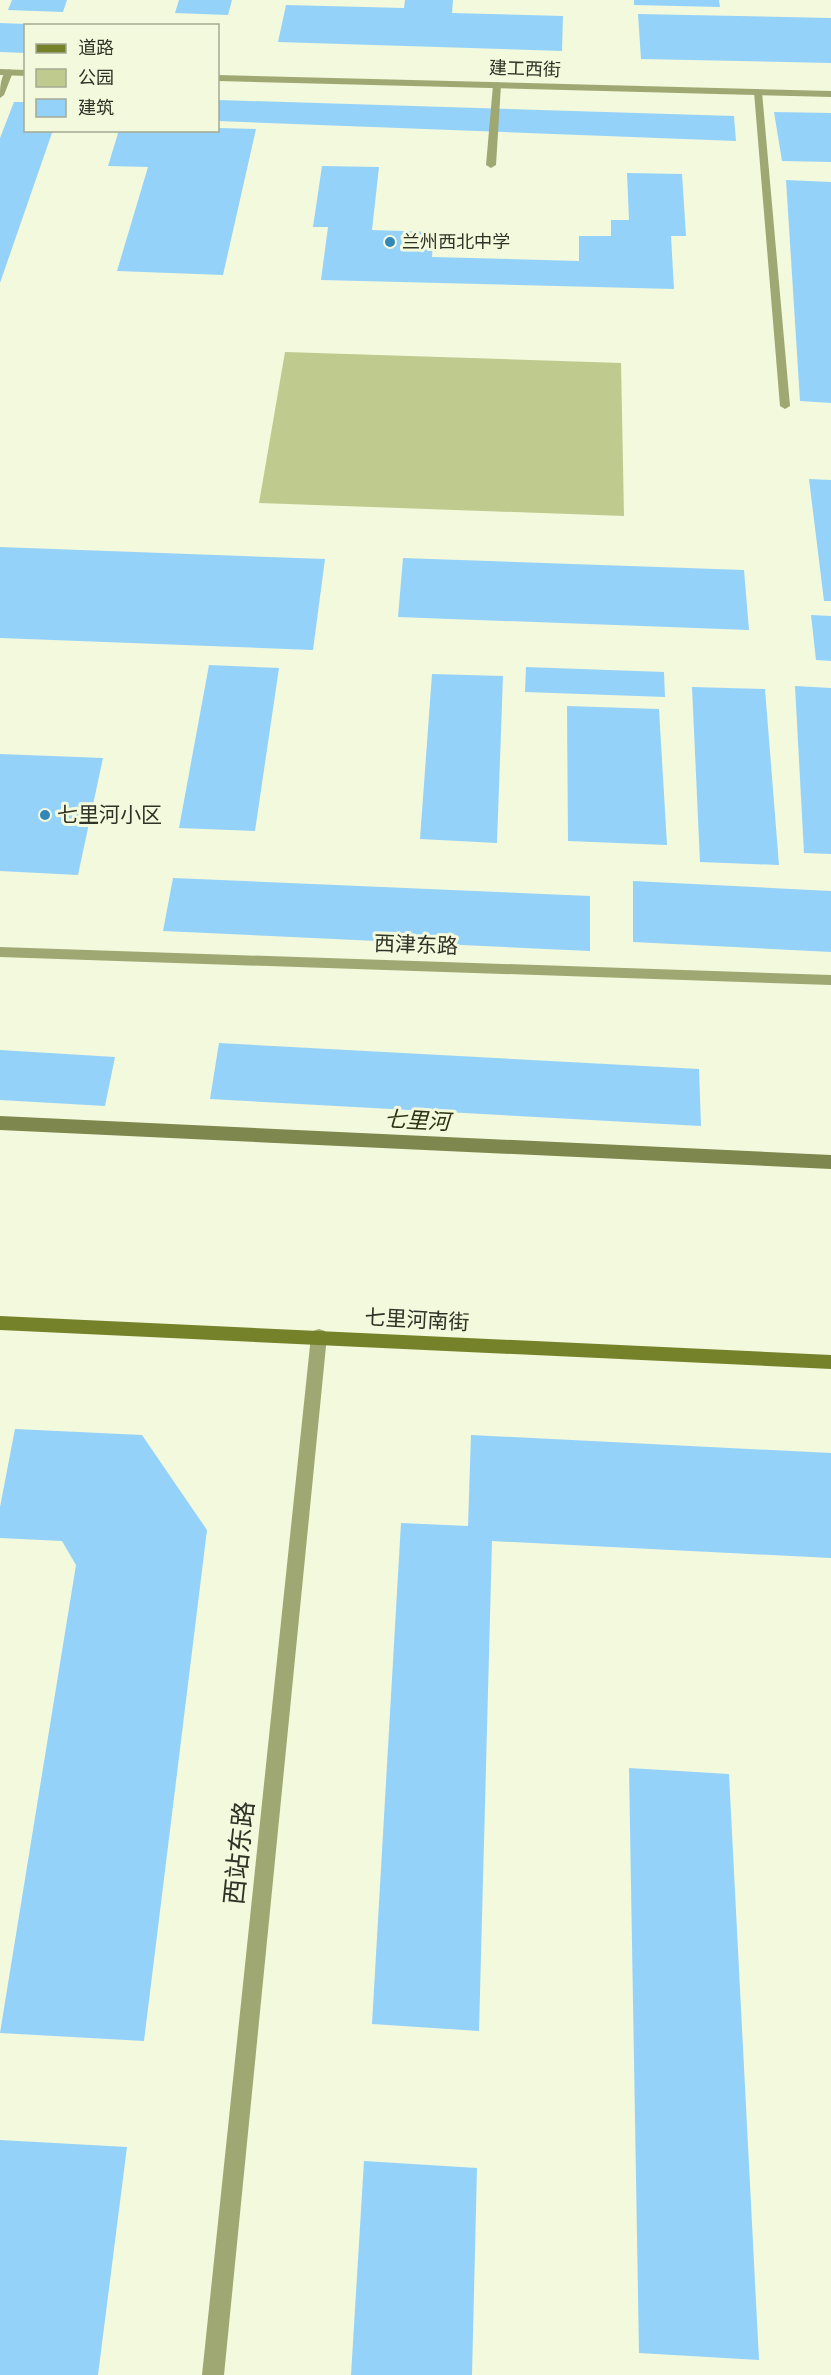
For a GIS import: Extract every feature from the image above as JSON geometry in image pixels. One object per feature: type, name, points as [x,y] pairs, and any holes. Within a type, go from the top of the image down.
[{"type":"street","points":[[0,95],[4,72],[24,73]]},
{"type":"street","name":"建工西街","points":[[219,78],[831,94]]},
{"type":"street","points":[[491,165],[497,85]]},
{"type":"street","points":[[758,92],[785,406]]},
{"type":"street","name":"西津东路","points":[[0,952],[831,980]]},
{"type":"street","name":"七里河南街","points":[[0,1323],[319,1336],[831,1362]]},
{"type":"street","name":"西站东路","points":[[213,2375],[319,1336]]},
{"type":"green space","points":[[285,352],[621,363],[624,516],[259,503]]},
{"type":"building","points":[[12,0],[67,0],[63,12],[8,10]]},
{"type":"building","points":[[179,0],[232,0],[228,15],[175,13]]},
{"type":"building","points":[[405,0],[453,0],[452,13],[563,16],[562,51],[278,42],[286,5],[404,8]]},
{"type":"building","points":[[634,0],[719,0],[720,7],[634,5]]},
{"type":"building","points":[[638,14],[831,18],[831,63],[641,59]]},
{"type":"building","points":[[0,23],[26,24],[24,24],[24,53],[0,52]]},
{"type":"building","points":[[219,100],[734,116],[736,141],[219,121]]},
{"type":"building","points":[[14,102],[24,102],[24,132],[52,132],[0,283],[0,138]]},
{"type":"building","points":[[774,112],[831,113],[831,162],[782,161]]},
{"type":"building","points":[[219,128],[256,129],[223,275],[117,271],[148,167],[108,166],[118,132],[219,132]]},
{"type":"building","points":[[322,166],[379,167],[372,230],[434,232],[432,257],[579,261],[579,236],[611,236],[611,220],[629,220],[627,173],[682,174],[686,236],[671,236],[674,289],[321,280],[328,227],[313,227]]},
{"type":"building","points":[[786,180],[831,182],[831,403],[800,401]]},
{"type":"building","points":[[809,479],[831,480],[831,601],[824,601]]},
{"type":"building","points":[[0,547],[325,559],[313,650],[0,638]]},
{"type":"building","points":[[403,558],[744,570],[749,630],[398,617]]},
{"type":"building","points":[[811,615],[831,616],[831,661],[816,660]]},
{"type":"building","points":[[209,665],[279,668],[255,831],[179,828]]},
{"type":"building","points":[[526,667],[664,672],[665,697],[525,692]]},
{"type":"building","points":[[432,674],[503,676],[497,843],[420,839]]},
{"type":"building","points":[[795,686],[831,688],[831,854],[804,853]]},
{"type":"building","points":[[692,687],[765,689],[779,865],[700,862]]},
{"type":"building","points":[[567,706],[659,709],[667,845],[568,841]]},
{"type":"building","name":"七里河小区","points":[[0,754],[103,758],[78,875],[0,871]]},
{"type":"building","points":[[173,878],[590,896],[590,951],[163,931]]},
{"type":"building","points":[[633,881],[831,891],[831,952],[633,942]]},
{"type":"building","points":[[219,1043],[699,1069],[701,1126],[210,1099]]},
{"type":"building","points":[[0,1050],[115,1057],[105,1106],[0,1100]]},
{"type":"building","points":[[15,1429],[142,1435],[207,1530],[144,2041],[0,2033],[76,1565],[62,1541],[0,1538],[0,1507]]},
{"type":"building","points":[[471,1435],[831,1453],[831,1558],[492,1541],[479,2031],[372,2024],[401,1523],[468,1526]]},
{"type":"building","points":[[629,1768],[729,1774],[759,2360],[639,2353]]},
{"type":"building","points":[[0,2140],[127,2147],[98,2375],[0,2375]]},
{"type":"building","points":[[364,2161],[477,2168],[472,2375],[351,2375]]},
{"type":"waterway","name":"七里河","points":[[0,1123],[831,1162]]},
{"type":"place","name":"兰州西北中学","points":[[390,242]]},
{"type":"place","name":"七里河小区","points":[[45,815]]}]
